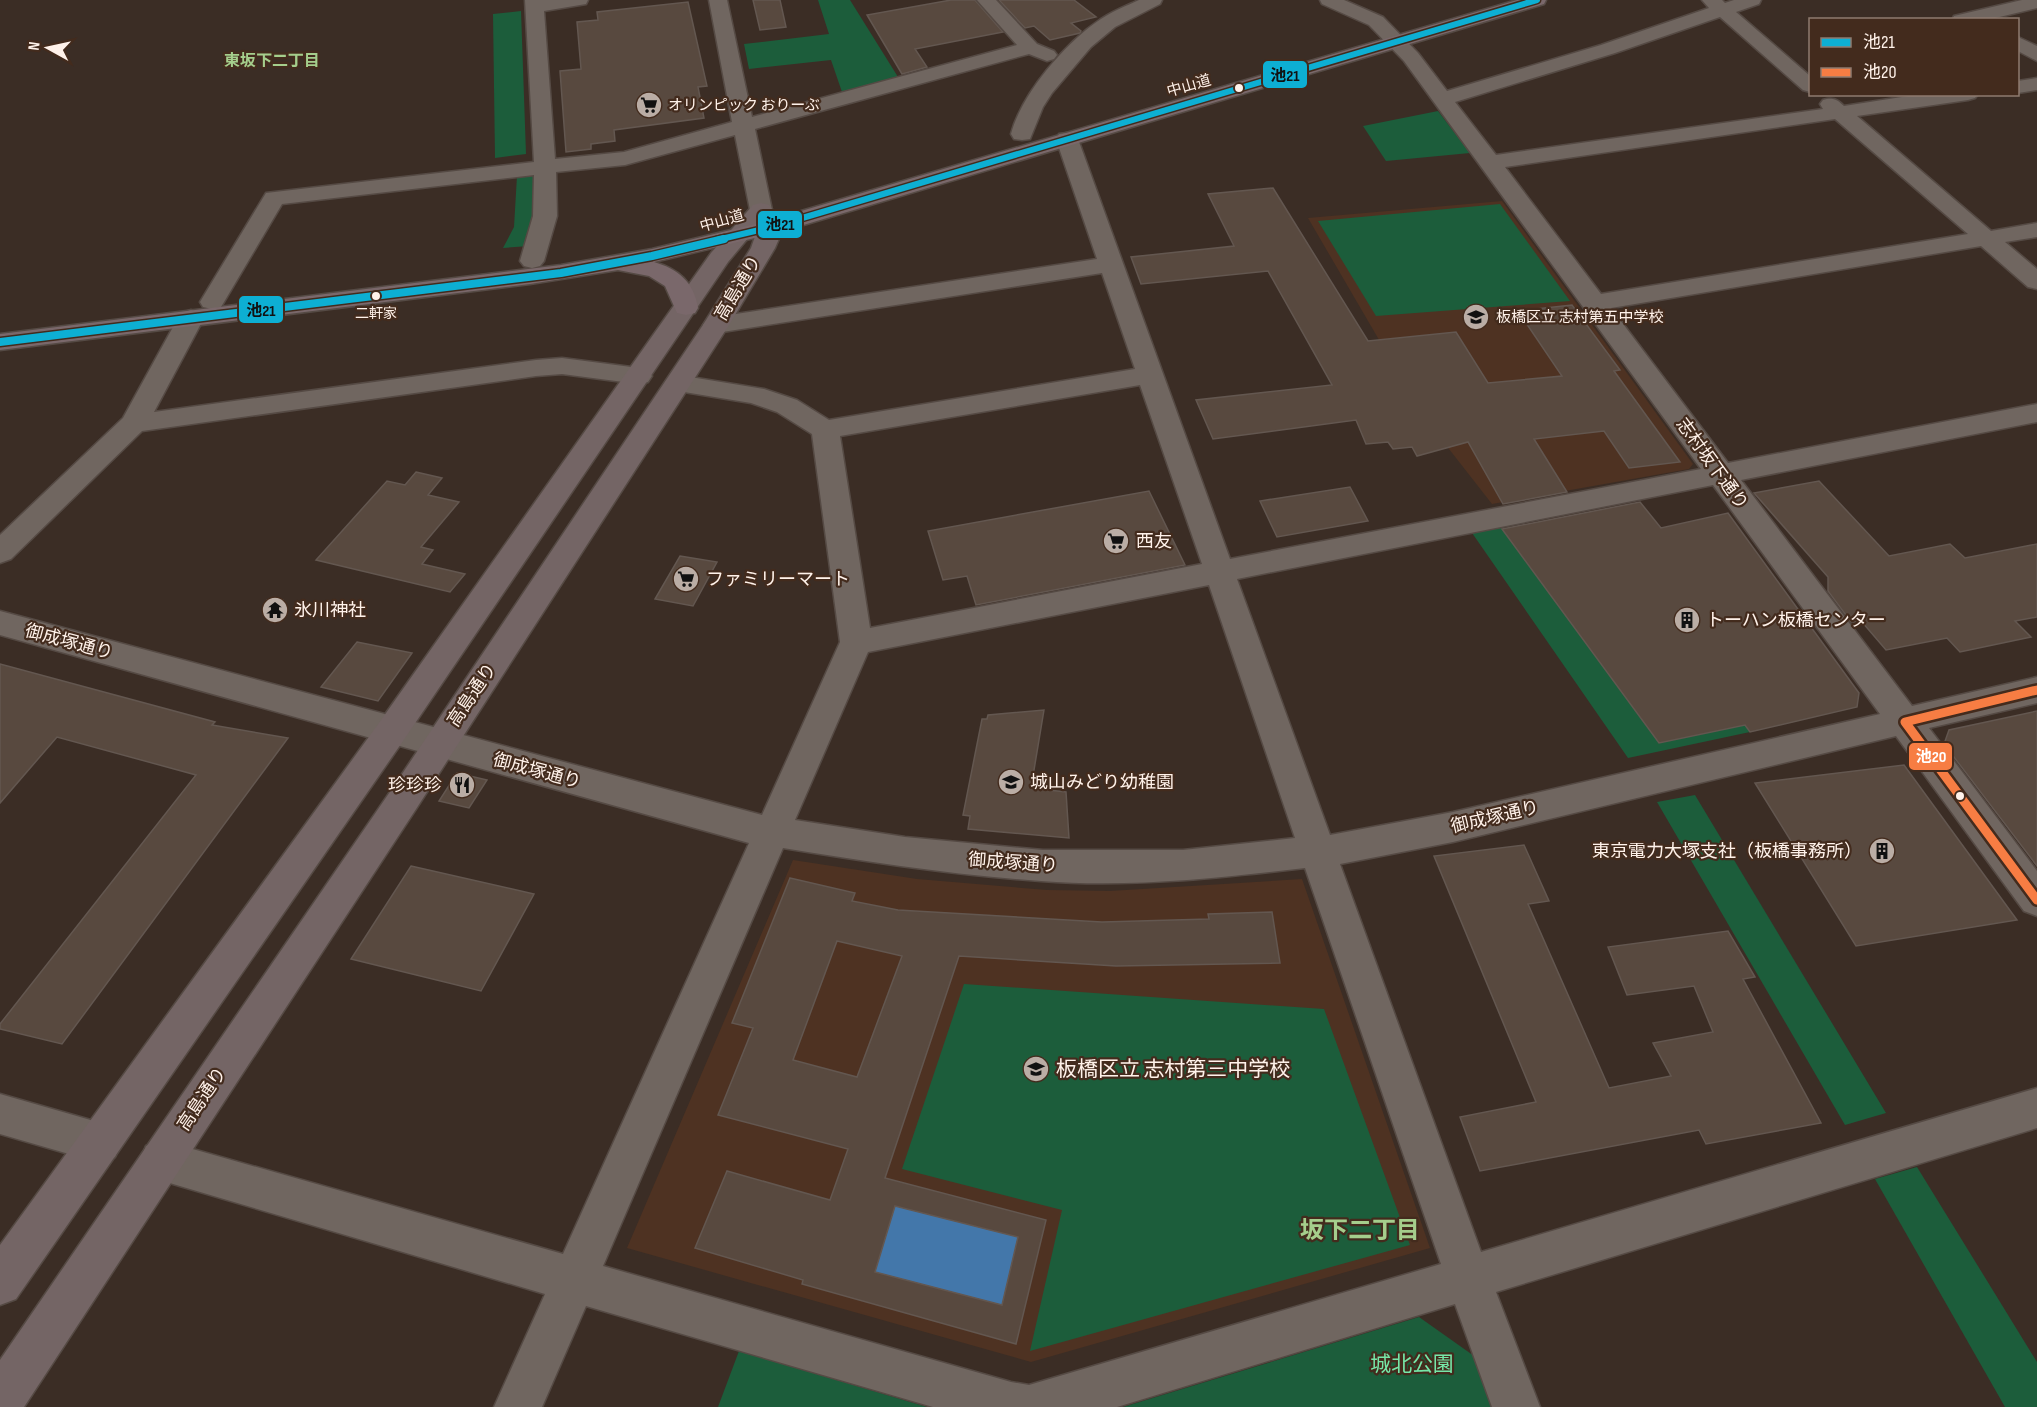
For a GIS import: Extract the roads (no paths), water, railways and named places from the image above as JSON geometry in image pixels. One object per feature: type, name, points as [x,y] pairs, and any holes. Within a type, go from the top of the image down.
[{"type":"highway","name":"中山道","points":[[0,342],[532,261],[767,218],[1067,140],[1392,36],[1494,0]]},
{"type":"highway","name":"中山道","points":[[767,218],[1022,134],[1537,0]]},
{"type":"highway","name":"中山道","points":[[0,330],[530,278],[617,264],[735,237]]},
{"type":"highway","points":[[617,264],[646,268],[667,275],[682,290],[686,308]]},
{"type":"main road","name":"高島通り","points":[[0,1283],[391,732],[735,237],[767,218]]},
{"type":"main road","name":"高島通り","points":[[0,1401],[439,745],[716,325],[763,248],[767,218]]},
{"type":"street","points":[[532,261],[545,216],[545,168],[534,4],[579,0]]},
{"type":"street","points":[[718,0],[743,126],[767,218]]},
{"type":"street","points":[[986,0],[1030,48],[1065,63]]},
{"type":"street","points":[[1022,134],[1026,115],[1065,63],[1088,38],[1108,23],[1153,0]]},
{"type":"street","points":[[1329,0],[1376,21],[1392,36]]},
{"type":"street","points":[[1442,99],[1608,49],[1717,5],[1752,0]]},
{"type":"street","points":[[1972,18],[1994,5],[2037,2]]},
{"type":"street","points":[[1717,5],[1809,85]]},
{"type":"street","name":"志村坂下通り","points":[[1392,36],[1442,99],[2037,900]]},
{"type":"street","points":[[2019,44],[2037,55]]},
{"type":"street","points":[[0,552],[134,423],[201,310],[274,198],[625,158],[1030,48]]},
{"type":"street","points":[[1781,61],[1801,56]]},
{"type":"street","points":[[2019,87],[2037,84]]},
{"type":"street","points":[[1822,96],[2037,282]]},
{"type":"street","points":[[1489,163],[1954,96]]},
{"type":"street","points":[[1067,140],[1468,1278],[1516,1407]]},
{"type":"street","points":[[1594,303],[2037,230]]},
{"type":"street","points":[[716,325],[1111,264]]},
{"type":"street","points":[[134,423],[536,368],[562,366],[639,376]]},
{"type":"street","points":[[678,383],[755,395],[787,406],[825,430],[1150,375]]},
{"type":"street","points":[[856,642],[2037,413]]},
{"type":"street","points":[[518,1407],[856,642],[825,430]]},
{"type":"street","name":"御成塚通り","points":[[0,624],[439,745],[771,832],[905,852],[1043,866],[1183,866],[1318,852],[1453,827],[2037,690]]},
{"type":"street","points":[[1033,1407],[2037,1108]]},
{"type":"street","points":[[0,1114],[100,1142]]},
{"type":"street","points":[[161,1161],[1011,1406],[1025,1407]]},
{"type":"water","points":[[895,1206],[1018,1237],[1002,1305],[875,1272]]},
{"type":"place","name":"オリンピック おりーぶ","points":[[649,105]]},
{"type":"place","name":"二軒家","points":[[376,296]]},
{"type":"place","name":"板橋区立 志村第五中学校","points":[[1476,317]]},
{"type":"place","name":"西友","points":[[1116,541]]},
{"type":"place","name":"ファミリーマート","points":[[686,579]]},
{"type":"place","name":"氷川神社","points":[[275,610]]},
{"type":"place","name":"トーハン板橋センター","points":[[1687,620]]},
{"type":"place","name":"城山みどり幼稚園","points":[[1011,782]]},
{"type":"place","name":"珍珍珍","points":[[462,785]]},
{"type":"place","name":"東京電力大塚支社（板橋事務所）","points":[[1882,851]]},
{"type":"place","name":"板橋区立 志村第三中学校","points":[[1036,1069]]},
{"type":"district","name":"東坂下二丁目","points":[[272,61]]},
{"type":"district","name":"坂下二丁目","points":[[1360,1230]]},
{"type":"park label","name":"城北公園","points":[[1412,1364]]}]
